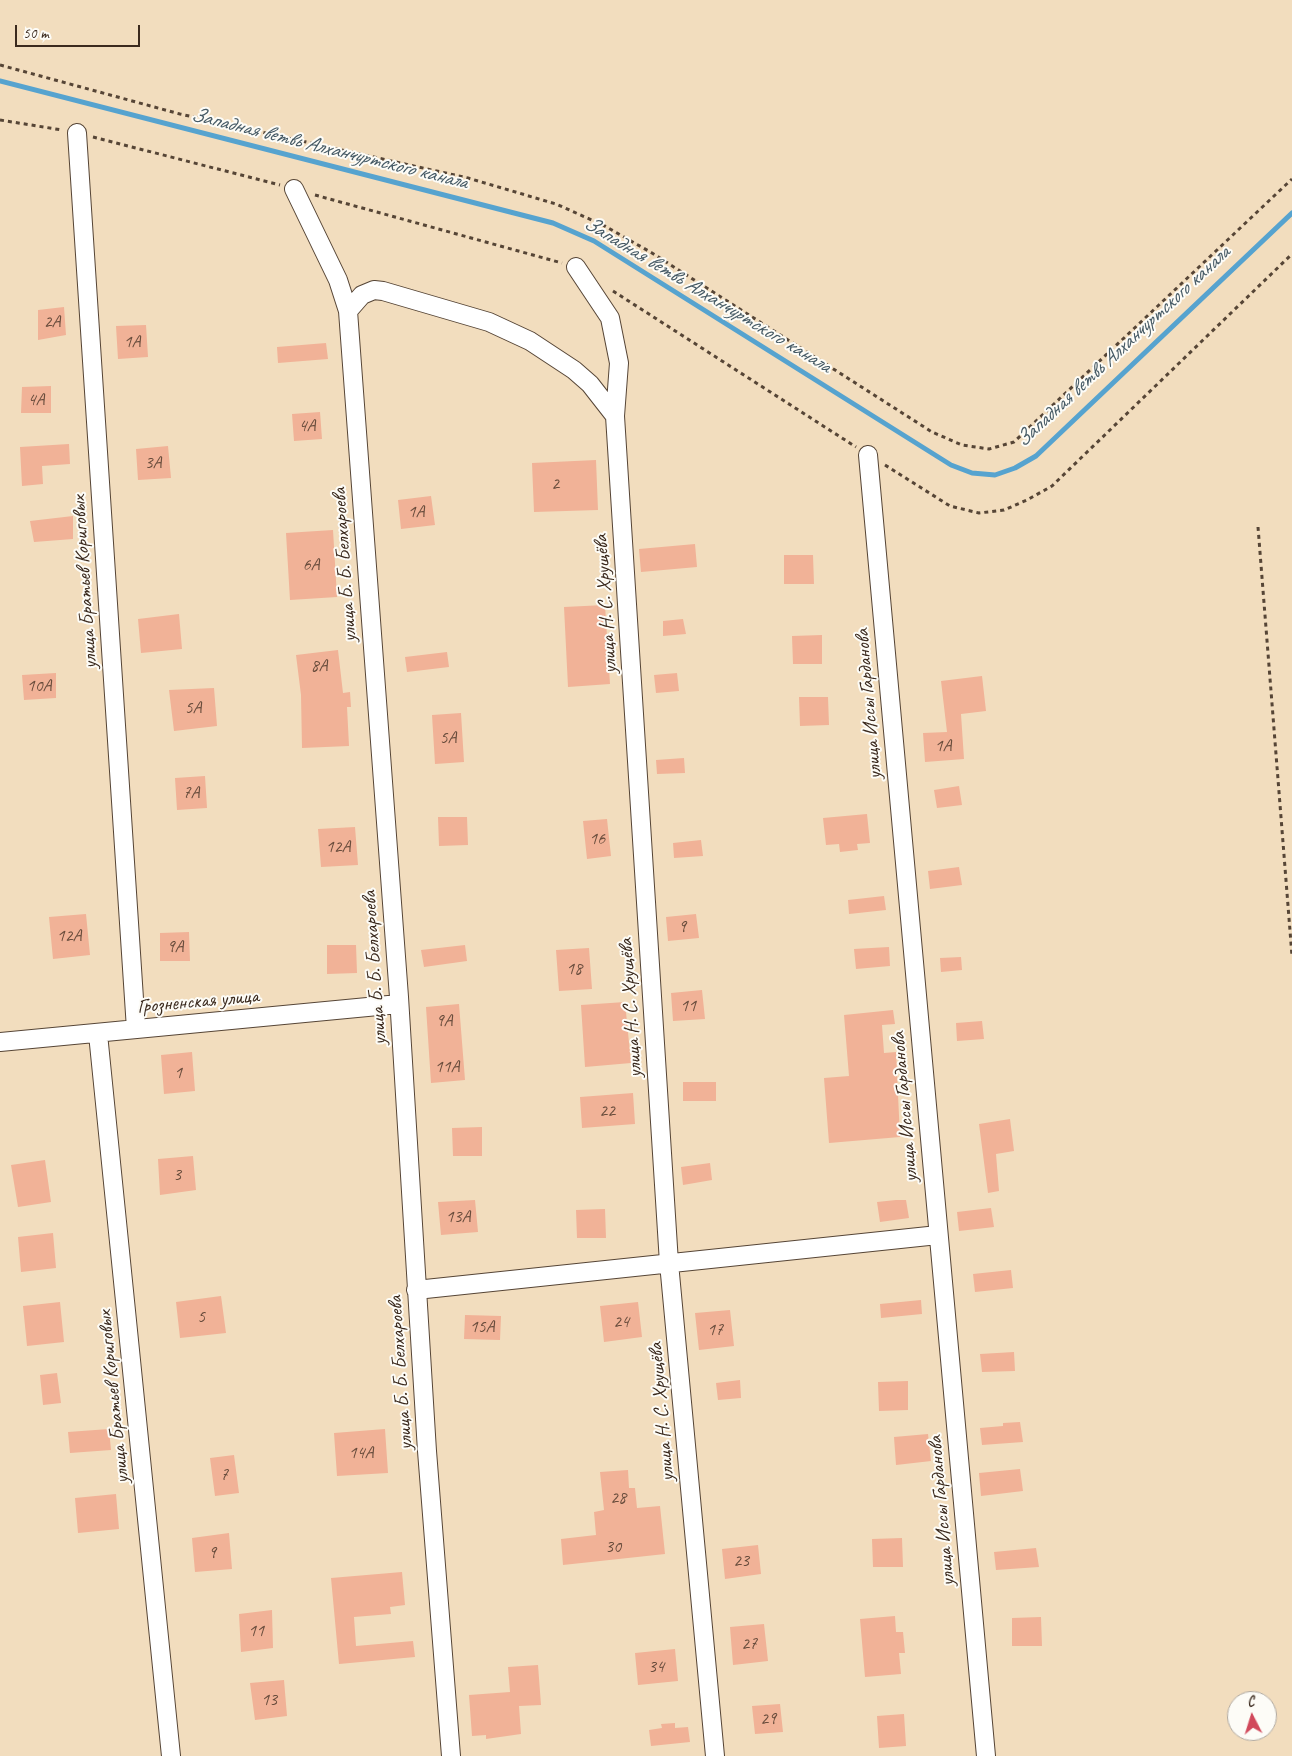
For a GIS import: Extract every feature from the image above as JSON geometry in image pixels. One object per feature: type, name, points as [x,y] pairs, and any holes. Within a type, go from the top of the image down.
[{"type":"street","name":"улица Братьев Кориговых","points":[[77,133],[136,1029]]},
{"type":"street","name":"улица Б. Б. Белхароева","points":[[294,189],[338,280],[348,311],[399,1004],[416,1290],[451,1756]]},
{"type":"street","name":"улица Н. С. Хрущёва","points":[[576,267],[610,318],[619,363],[615,416],[669,1263],[715,1756]]},
{"type":"street","points":[[348,311],[362,295],[374,290],[383,290],[489,322],[530,341],[574,370],[590,384],[615,416]]},
{"type":"street","name":"улица Иссы Гарданова","points":[[868,455],[986,1756]]},
{"type":"street","name":"Грозненская улица","points":[[0,1042],[399,1004]]},
{"type":"street","name":"улица Братьев Кориговых","points":[[98,1034],[171,1756]]},
{"type":"street","points":[[416,1290],[938,1236]]},
{"type":"path","points":[[0,65],[180,114],[468,178],[556,204],[603,225],[652,253],[932,432],[962,445],[989,449],[1014,442],[1292,179]]},
{"type":"path","points":[[0,120],[77,133],[294,189],[576,267]]},
{"type":"path","points":[[610,288],[950,506],[979,513],[1004,510],[1028,500],[1052,486],[1292,254]]},
{"type":"path","points":[[1258,528],[1292,956]]},
{"type":"building","points":[[64,307],[66,335],[38,340],[38,310]]},
{"type":"building","points":[[146,325],[148,357],[118,359],[116,326]]},
{"type":"building","points":[[326,343],[328,359],[278,363],[277,347]]},
{"type":"building","points":[[51,386],[51,413],[21,413],[22,387]]},
{"type":"building","points":[[320,412],[322,439],[294,441],[292,414]]},
{"type":"building","points":[[69,444],[70,464],[42,466],[43,484],[22,486],[20,447]]},
{"type":"building","points":[[168,446],[171,478],[138,480],[136,449]]},
{"type":"building","points":[[596,460],[598,510],[534,512],[532,463]]},
{"type":"building","points":[[431,496],[435,525],[401,529],[398,500]]},
{"type":"building","points":[[73,516],[73,539],[34,542],[30,521]]},
{"type":"building","points":[[333,530],[337,597],[290,600],[286,533]]},
{"type":"building","points":[[695,544],[697,567],[641,572],[639,549]]},
{"type":"building","points":[[784,555],[813,555],[814,584],[784,584]]},
{"type":"building","points":[[605,605],[610,684],[568,687],[564,607]]},
{"type":"building","points":[[179,614],[182,649],[141,653],[138,619]]},
{"type":"building","points":[[683,619],[686,634],[663,636],[663,621]]},
{"type":"building","points":[[822,635],[822,664],[793,664],[792,636]]},
{"type":"building","points":[[338,650],[343,693],[350,692],[351,707],[347,707],[349,746],[302,748],[301,695],[296,655]]},
{"type":"building","points":[[447,652],[449,667],[407,672],[405,657]]},
{"type":"building","points":[[56,673],[56,698],[24,700],[22,675]]},
{"type":"building","points":[[677,673],[679,691],[656,693],[654,675]]},
{"type":"building","points":[[982,676],[986,711],[961,714],[964,759],[925,762],[923,733],[947,732],[941,681]]},
{"type":"building","points":[[214,688],[217,726],[174,731],[169,690]]},
{"type":"building","points":[[799,697],[828,697],[829,725],[800,726]]},
{"type":"building","points":[[461,713],[464,762],[435,764],[432,715]]},
{"type":"building","points":[[684,758],[685,773],[657,774],[656,760]]},
{"type":"building","points":[[205,776],[207,808],[177,810],[175,778]]},
{"type":"building","points":[[959,786],[962,805],[937,808],[934,790]]},
{"type":"building","points":[[867,814],[870,843],[857,844],[858,850],[840,852],[839,844],[826,845],[823,818]]},
{"type":"building","points":[[438,817],[467,817],[468,845],[439,846]]},
{"type":"building","points":[[607,819],[611,856],[587,859],[583,821]]},
{"type":"building","points":[[355,827],[358,865],[321,867],[318,829]]},
{"type":"building","points":[[701,840],[703,856],[674,858],[673,843]]},
{"type":"building","points":[[959,867],[962,885],[930,889],[928,871]]},
{"type":"building","points":[[884,896],[886,910],[849,914],[848,900]]},
{"type":"building","points":[[86,914],[90,955],[53,959],[49,917]]},
{"type":"building","points":[[696,914],[699,938],[668,941],[666,917]]},
{"type":"building","points":[[189,932],[190,961],[160,961],[160,933]]},
{"type":"building","points":[[327,945],[356,945],[357,973],[327,974]]},
{"type":"building","points":[[465,945],[467,961],[424,967],[421,950]]},
{"type":"building","points":[[889,947],[890,966],[856,969],[854,949]]},
{"type":"building","points":[[589,948],[592,989],[559,991],[556,950]]},
{"type":"building","points":[[961,957],[962,970],[941,972],[940,958]]},
{"type":"building","points":[[702,990],[705,1019],[673,1021],[671,993]]},
{"type":"building","points":[[625,1002],[631,1063],[585,1067],[581,1005]]},
{"type":"building","points":[[459,1004],[465,1080],[431,1083],[426,1007]]},
{"type":"building","points":[[893,1010],[895,1024],[882,1025],[884,1053],[896,1052],[900,1137],[829,1143],[824,1078],[849,1076],[844,1015]]},
{"type":"building","points":[[982,1021],[984,1039],[957,1041],[956,1023]]},
{"type":"building","points":[[192,1052],[195,1091],[164,1094],[161,1055]]},
{"type":"building","points":[[683,1082],[716,1082],[716,1101],[683,1101]]},
{"type":"building","points":[[633,1093],[635,1124],[582,1128],[580,1097]]},
{"type":"building","points":[[1010,1119],[1014,1151],[996,1154],[999,1191],[988,1193],[979,1124]]},
{"type":"building","points":[[482,1127],[482,1156],[453,1156],[452,1128]]},
{"type":"building","points":[[193,1156],[196,1190],[160,1195],[158,1159]]},
{"type":"building","points":[[45,1160],[51,1202],[18,1207],[11,1165]]},
{"type":"building","points":[[710,1163],[712,1180],[683,1185],[681,1167]]},
{"type":"building","points":[[475,1200],[478,1232],[441,1235],[438,1202]]},
{"type":"building","points":[[906,1200],[909,1218],[880,1222],[877,1202]]},
{"type":"building","points":[[991,1208],[994,1227],[959,1231],[957,1212]]},
{"type":"building","points":[[605,1209],[606,1238],[577,1238],[576,1210]]},
{"type":"building","points":[[53,1233],[56,1268],[21,1272],[18,1237]]},
{"type":"building","points":[[1011,1270],[1013,1288],[975,1292],[973,1274]]},
{"type":"building","points":[[221,1296],[226,1333],[180,1338],[176,1302]]},
{"type":"building","points":[[921,1300],[922,1314],[881,1318],[880,1304]]},
{"type":"building","points":[[60,1302],[64,1342],[27,1346],[23,1306]]},
{"type":"building","points":[[638,1302],[642,1337],[604,1342],[600,1306]]},
{"type":"building","points":[[730,1310],[734,1346],[699,1350],[695,1313]]},
{"type":"building","points":[[465,1315],[501,1316],[500,1340],[464,1339]]},
{"type":"building","points":[[1014,1352],[1015,1371],[982,1372],[980,1354]]},
{"type":"building","points":[[57,1373],[61,1403],[43,1405],[40,1375]]},
{"type":"building","points":[[740,1380],[741,1398],[718,1400],[716,1383]]},
{"type":"building","points":[[908,1381],[908,1410],[879,1411],[878,1382]]},
{"type":"building","points":[[1020,1422],[1023,1442],[982,1445],[980,1428],[1003,1426],[1003,1423]]},
{"type":"building","points":[[109,1429],[111,1450],[70,1453],[68,1432]]},
{"type":"building","points":[[385,1429],[388,1473],[337,1476],[334,1433]]},
{"type":"building","points":[[928,1434],[931,1461],[896,1465],[894,1437]]},
{"type":"building","points":[[234,1455],[239,1493],[215,1496],[210,1458]]},
{"type":"building","points":[[1020,1469],[1023,1491],[981,1496],[979,1473]]},
{"type":"building","points":[[628,1470],[629,1488],[635,1488],[637,1508],[660,1506],[665,1554],[563,1565],[561,1539],[596,1535],[594,1512],[604,1510],[600,1472]]},
{"type":"building","points":[[116,1494],[119,1529],[78,1533],[75,1498]]},
{"type":"building","points":[[229,1533],[232,1569],[195,1572],[192,1538]]},
{"type":"building","points":[[902,1538],[903,1567],[873,1567],[872,1539]]},
{"type":"building","points":[[758,1545],[761,1574],[725,1579],[722,1549]]},
{"type":"building","points":[[1036,1548],[1039,1567],[996,1570],[994,1552]]},
{"type":"building","points":[[402,1572],[405,1605],[390,1607],[391,1614],[354,1617],[356,1646],[413,1641],[415,1657],[339,1664],[331,1578]]},
{"type":"building","points":[[272,1610],[273,1648],[241,1652],[239,1614]]},
{"type":"building","points":[[895,1616],[896,1632],[903,1632],[905,1653],[899,1653],[901,1674],[865,1677],[860,1619]]},
{"type":"building","points":[[1041,1617],[1042,1646],[1012,1646],[1012,1618]]},
{"type":"building","points":[[764,1624],[768,1661],[733,1665],[730,1627]]},
{"type":"building","points":[[675,1649],[678,1681],[638,1685],[635,1653]]},
{"type":"building","points":[[538,1665],[541,1705],[519,1706],[521,1734],[486,1739],[486,1735],[472,1736],[469,1695],[510,1692],[508,1667]]},
{"type":"building","points":[[284,1680],[287,1716],[255,1720],[250,1683]]},
{"type":"building","points":[[780,1704],[783,1732],[755,1734],[752,1706]]},
{"type":"building","points":[[904,1714],[906,1746],[879,1748],[877,1716]]},
{"type":"building","points":[[675,1723],[675,1728],[688,1727],[690,1742],[651,1746],[649,1730],[662,1728],[661,1724]]},
{"type":"waterway","name":"Западная ветвь Алханчуртского канала","points":[[0,81],[553,223],[594,241],[951,465],[972,473],[995,475],[1015,468],[1036,456],[1292,213]]}]
